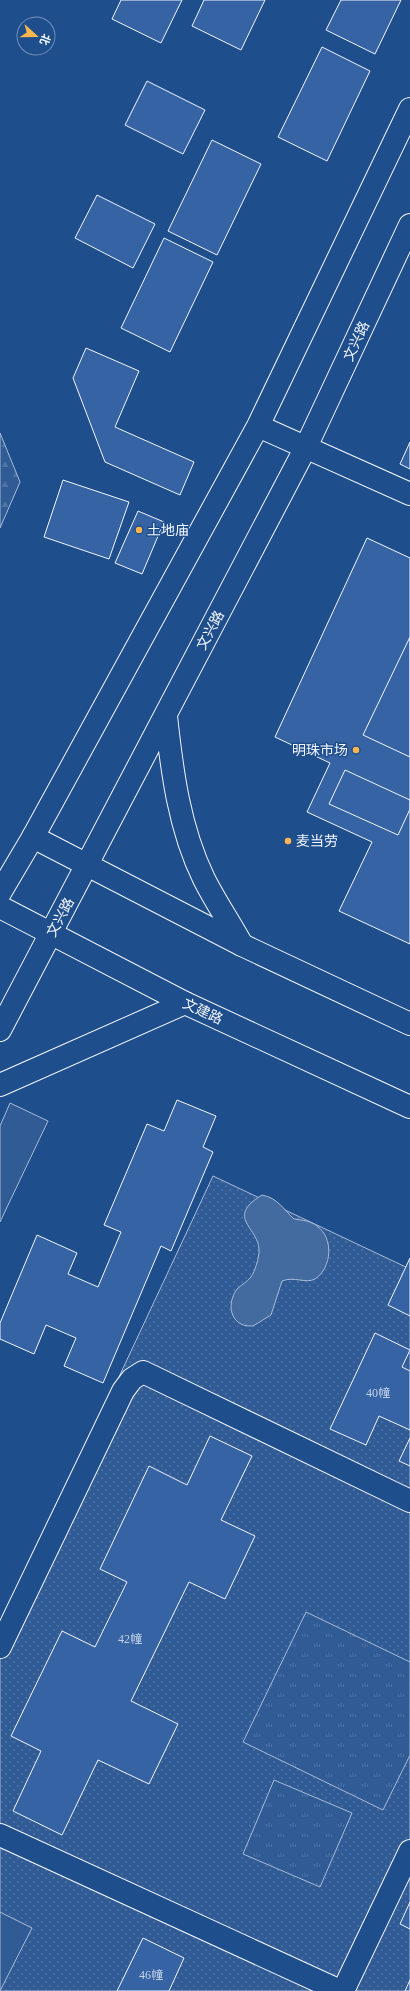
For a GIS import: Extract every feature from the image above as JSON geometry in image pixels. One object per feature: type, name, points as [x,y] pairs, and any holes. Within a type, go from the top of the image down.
[{"type":"street","points":[[0,893],[33,837],[258,426],[410,109]]},
{"type":"street","name":"文兴路","points":[[0,1030],[306,447],[410,225]]},
{"type":"street","points":[[258,426],[410,494]]},
{"type":"street","points":[[166,716],[174,788],[188,839],[204,878],[242,945]]},
{"type":"street","points":[[33,837],[242,945],[410,1024]]},
{"type":"street","name":"文建路","points":[[0,907],[185,1003],[410,1107]]},
{"type":"street","points":[[0,1085],[185,1003]]},
{"type":"street","points":[[0,1647],[124,1391],[132,1379],[143,1372],[410,1501]]},
{"type":"street","points":[[0,1835],[342,1991],[410,1852]]},
{"type":"green space","points":[[0,433],[20,482],[0,528]]},
{"type":"green space","points":[[213,1176],[410,1269],[410,1991],[0,1991],[0,1631]]},
{"type":"green space","points":[[306,1612],[410,1662],[410,1755],[383,1810],[243,1742]]},
{"type":"green space","points":[[274,1780],[352,1813],[320,1887],[243,1854]]},
{"type":"shaded area","points":[[10,1103],[48,1121],[0,1222],[0,1126]]},
{"type":"shaded area","points":[[262,1195],[268,1196],[280,1204],[294,1219],[315,1224],[326,1238],[329,1253],[328,1261],[321,1274],[315,1279],[308,1281],[291,1279],[282,1281],[271,1315],[253,1326],[247,1326],[241,1324],[234,1317],[231,1303],[237,1289],[251,1277],[259,1254],[258,1243],[245,1217],[246,1210],[251,1203]]},
{"type":"shaded area","points":[[0,1912],[32,1928],[0,1991]]},
{"type":"building","points":[[121,0],[182,0],[161,43],[112,19]]},
{"type":"building","points":[[204,0],[265,0],[241,50],[192,26]]},
{"type":"building","points":[[341,0],[401,0],[375,54],[326,30]]},
{"type":"building","points":[[322,47],[370,71],[327,161],[278,137]]},
{"type":"building","points":[[147,81],[205,110],[183,154],[125,125]]},
{"type":"building","points":[[212,140],[261,164],[217,255],[168,231]]},
{"type":"building","points":[[97,195],[155,224],[133,268],[75,238]]},
{"type":"building","points":[[164,238],[213,262],[170,352],[121,328]]},
{"type":"building","points":[[86,348],[139,371],[115,427],[194,462],[180,495],[105,462],[73,378]]},
{"type":"building","points":[[410,442],[410,469],[400,464]]},
{"type":"building","points":[[63,480],[129,502],[109,559],[44,537]]},
{"type":"building","points":[[138,511],[164,522],[142,574],[115,563]]},
{"type":"building","name":"明珠市场","points":[[367,538],[410,558],[410,944],[339,911],[372,842],[307,812],[330,763],[275,737]]},
{"type":"building","points":[[410,637],[410,757],[363,735]]},
{"type":"building","points":[[345,770],[410,800],[410,809],[398,835],[329,804]]},
{"type":"building","points":[[177,1100],[216,1116],[203,1147],[213,1152],[171,1251],[161,1246],[103,1383],[64,1366],[76,1338],[46,1325],[34,1354],[0,1339],[0,1323],[37,1235],[77,1253],[68,1274],[98,1287],[121,1232],[104,1225],[147,1124],[164,1131]]},
{"type":"building","points":[[410,1258],[410,1316],[388,1305]]},
{"type":"building","points":[[375,1333],[410,1350],[402,1367],[410,1371],[410,1430],[379,1416],[366,1445],[330,1429]]},
{"type":"building","points":[[210,1436],[252,1456],[221,1520],[255,1536],[225,1599],[189,1582],[131,1701],[178,1724],[149,1784],[98,1760],[62,1835],[13,1811],[41,1751],[11,1736],[62,1631],[95,1647],[127,1582],[100,1569],[149,1466],[187,1485]]},
{"type":"building","points":[[410,1438],[410,1466],[399,1461]]},
{"type":"building","points":[[410,1902],[410,1929],[400,1924]]},
{"type":"building","points":[[143,1938],[184,1958],[169,1991],[117,1991]]},
{"type":"building","points":[[410,1980],[410,1991],[405,1991]]},
{"type":"place","name":"土地庙","points":[[139,530]]},
{"type":"place","name":"明珠市场","points":[[356,750]]},
{"type":"place","name":"麦当劳","points":[[288,841]]}]
